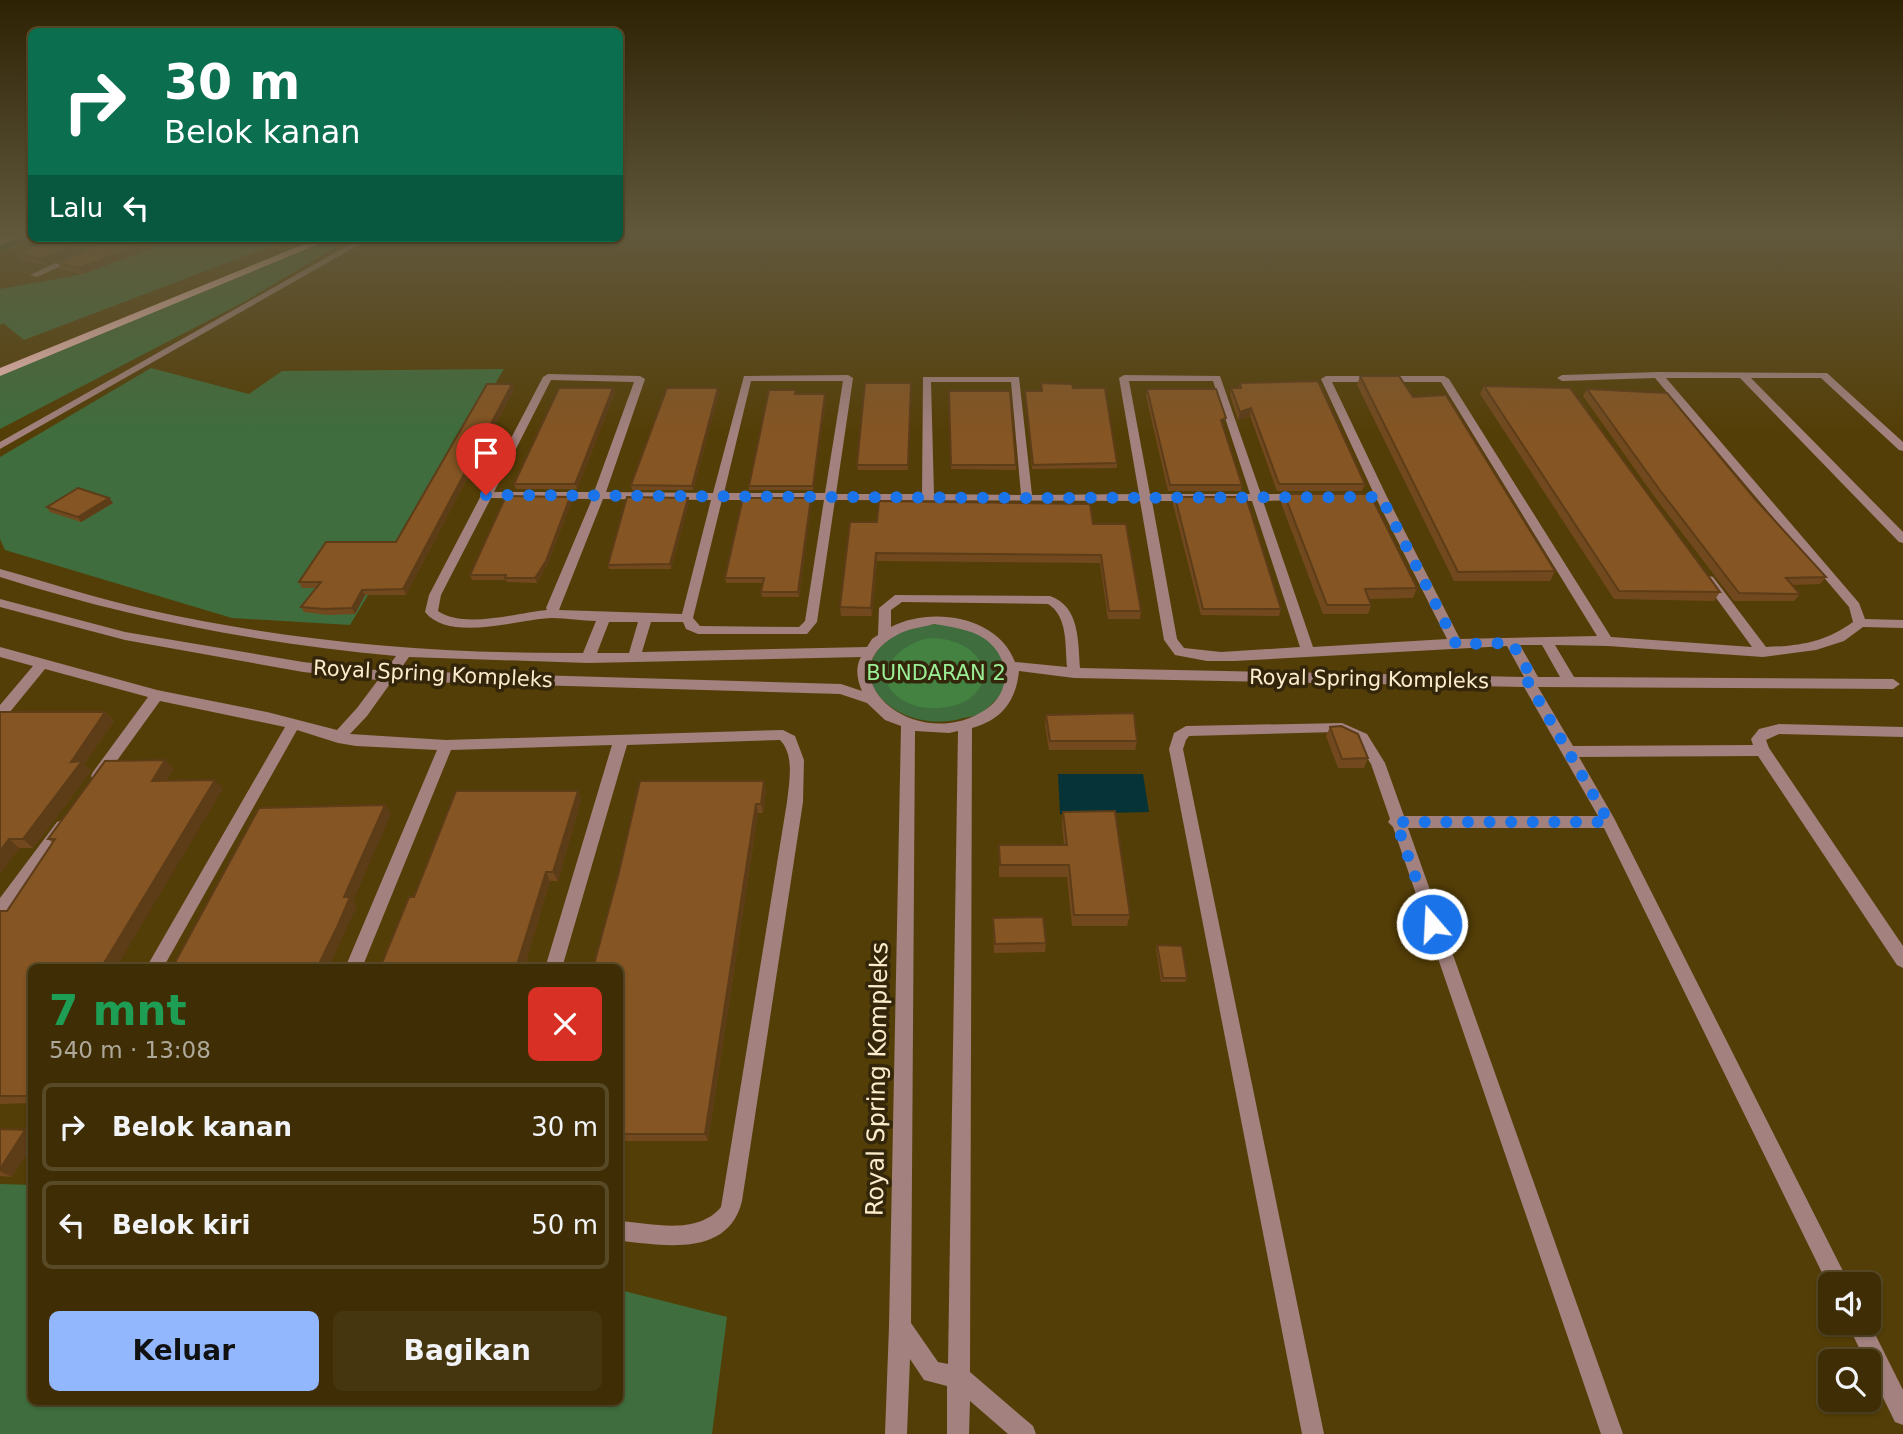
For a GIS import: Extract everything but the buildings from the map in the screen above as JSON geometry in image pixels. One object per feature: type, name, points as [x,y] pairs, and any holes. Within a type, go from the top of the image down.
[{"type":"main road","points":[[0,359],[151,299]]},
{"type":"main road","points":[[0,372],[179,299]]},
{"type":"street","points":[[0,446],[260,299]]},
{"type":"street","points":[[1658,375],[1855,606],[1860,623]]},
{"type":"street","points":[[1743,375],[1903,539]]},
{"type":"street","points":[[1570,389],[1562,378],[1824,375],[1903,448]]},
{"type":"street","points":[[555,614],[552,608],[599,495],[640,379],[548,377],[435,595],[431,612],[436,618],[464,622],[555,614],[604,618],[687,618]]},
{"type":"street","points":[[747,378],[848,378],[830,497],[811,622],[806,628],[793,632],[706,631],[694,628],[687,618],[747,378]]},
{"type":"street","points":[[1308,652],[1217,378],[1124,378],[1144,497],[1174,646],[1180,652],[1190,655],[1308,652],[1456,644],[1607,641],[1763,652],[1801,650],[1855,629],[1860,623]]},
{"type":"street","points":[[928,498],[926,379],[1016,379],[1027,498]]},
{"type":"street","points":[[1456,644],[1381,497],[1326,379],[1444,379],[1607,641]]},
{"type":"street","points":[[486,495],[1318,497]]},
{"type":"street","points":[[1343,497],[1381,497]]},
{"type":"street","points":[[1697,565],[1763,652]]},
{"type":"street","name":"Royal Spring Kompleks","points":[[3,577],[191,622],[355,647],[407,652],[588,658],[869,652]]},
{"type":"street","points":[[885,636],[885,608],[899,598],[1050,600],[1064,608],[1067,616],[1074,673]]},
{"type":"street","name":"Royal Spring Kompleks","points":[[0,603],[125,636],[303,667],[388,676],[841,689],[870,699]]},
{"type":"street","points":[[588,658],[604,618]]},
{"type":"street","points":[[634,657],[646,618]]},
{"type":"street","points":[[921,621],[962,623],[974,626],[996,639],[1010,656],[1013,666],[1012,687],[1000,706],[979,720],[965,725],[937,728],[908,724],[893,718],[870,699],[862,676],[869,652],[885,636],[921,621]]},
{"type":"street","points":[[1860,623],[1903,624]]},
{"type":"street","points":[[1547,642],[1569,681]]},
{"type":"street","points":[[1512,643],[1609,822],[1833,1272]]},
{"type":"street","points":[[0,652],[157,695],[267,717],[338,738],[446,745],[783,735],[794,745],[798,780],[738,1174],[727,1215],[715,1229],[697,1234],[623,1231]]},
{"type":"street","points":[[338,738],[362,712],[407,652]]},
{"type":"street","points":[[0,714],[42,664]]},
{"type":"street","name":"Royal Spring Kompleks","points":[[1013,666],[1074,673],[1531,682],[1893,684]]},
{"type":"street","points":[[85,794],[157,695]]},
{"type":"street","name":"Royal Spring Kompleks","points":[[896,1434],[900,1326],[908,724]]},
{"type":"street","points":[[156,964],[293,725]]},
{"type":"street","points":[[958,1434],[965,725]]},
{"type":"street","points":[[1313,1434],[1176,749],[1179,737],[1186,731],[1337,727],[1362,738],[1378,763],[1396,822],[1612,1434]]},
{"type":"street","points":[[1903,732],[1779,729],[1764,733],[1758,739],[1762,750],[1903,960]]},
{"type":"street","points":[[554,964],[621,741]]},
{"type":"street","points":[[355,964],[446,745]]},
{"type":"street","points":[[1570,752],[1762,750]]},
{"type":"street","points":[[0,911],[69,817]]},
{"type":"street","points":[[1396,822],[1609,822]]},
{"type":"street","points":[[900,1326],[932,1372],[959,1377],[1025,1434]]},
{"type":"street","points":[[1864,1335],[1903,1413]]},
{"type":"green space","points":[[0,299],[132,299],[24,340],[3,323],[0,325]]},
{"type":"green space","points":[[178,299],[249,299],[0,429],[0,371]]},
{"type":"green space","points":[[151,368],[249,394],[282,371],[504,369],[350,625],[232,618],[5,550],[0,539],[0,457]]},
{"type":"green space","points":[[948,623],[987,636],[1008,663],[1005,691],[981,713],[960,719],[935,722],[912,717],[892,708],[878,694],[871,678],[872,661],[882,645],[910,628]]},
{"type":"green space","name":"BUNDARAN 2","points":[[931,638],[953,641],[969,649],[979,660],[983,673],[981,685],[973,696],[959,704],[938,708],[914,705],[891,690],[887,670],[892,661],[909,646]]},
{"type":"green space","points":[[0,1184],[28,1185],[28,1405],[623,1405],[623,1291],[727,1317],[712,1434],[0,1434]]},
{"type":"water","points":[[1058,774],[1143,774],[1149,812],[1060,814]]},
{"type":"route","points":[[486,495],[1381,497],[1456,644],[1512,643],[1534,681],[1528,682],[1609,822],[1396,822],[1432,924]]}]
